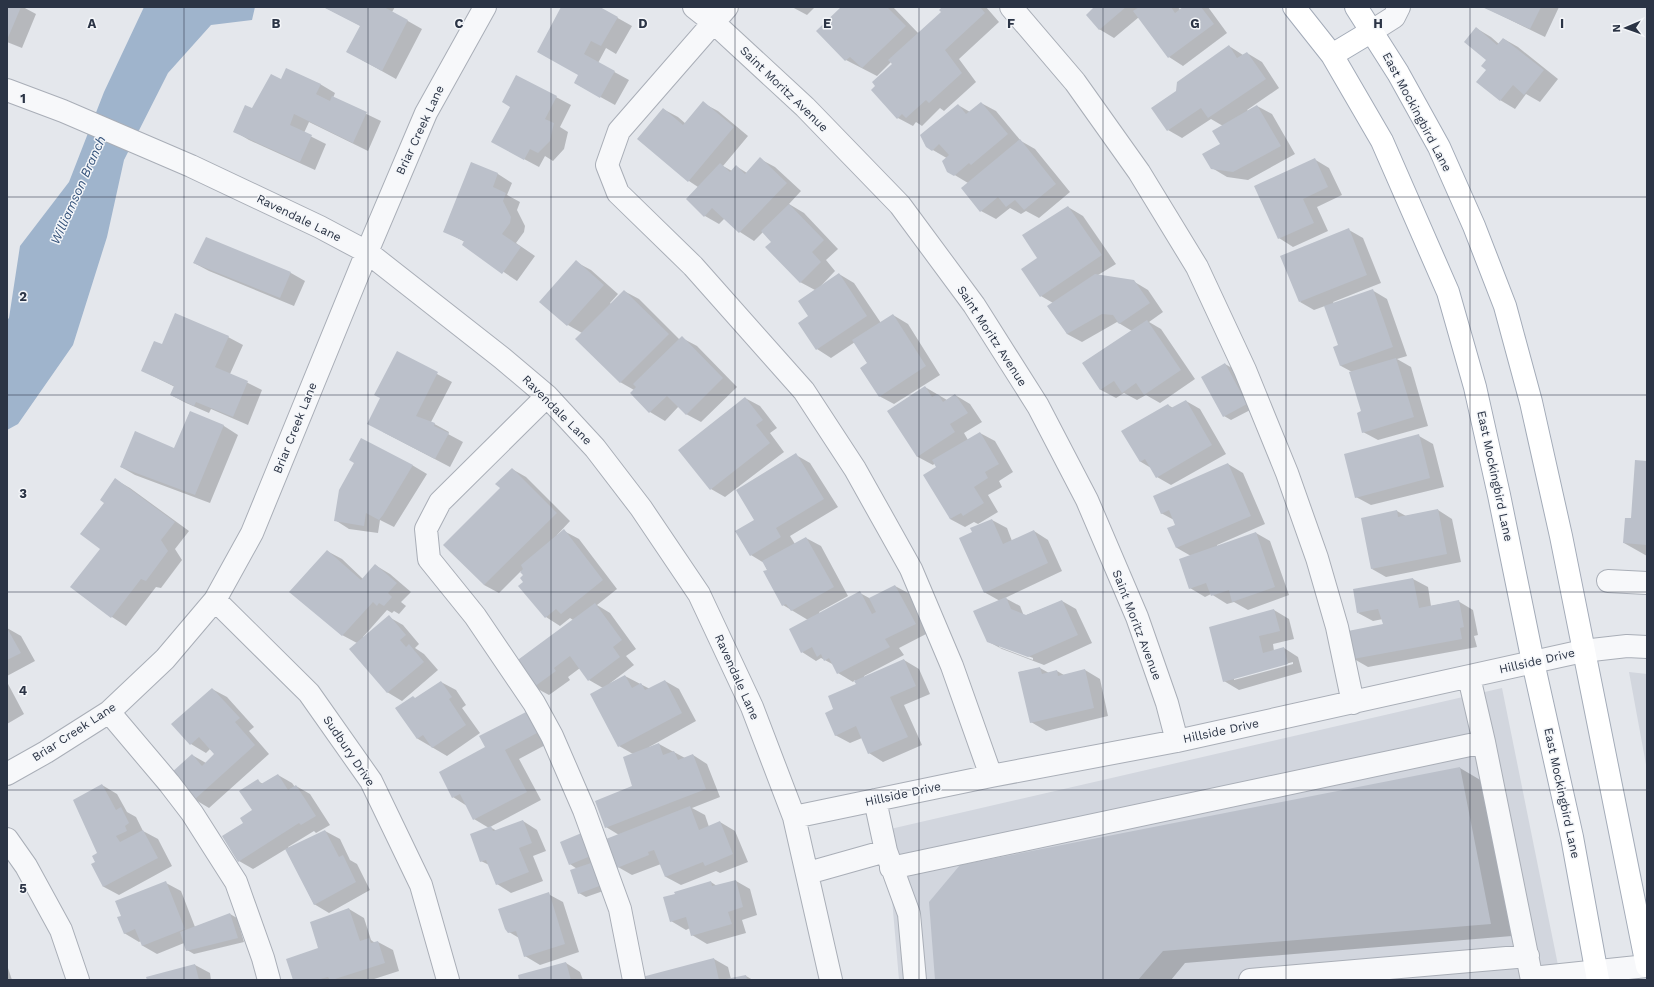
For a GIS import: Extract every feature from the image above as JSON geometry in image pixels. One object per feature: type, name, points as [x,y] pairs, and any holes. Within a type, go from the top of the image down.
[{"type":"main road","name":"East Mockingbird Lane","points":[[1294,7],[1332,55],[1382,141],[1448,292],[1475,387],[1499,495],[1533,662],[1572,837],[1597,976]]},
{"type":"main road","name":"East Mockingbird Lane","points":[[1356,7],[1398,73],[1439,147],[1474,226],[1505,306],[1533,410],[1561,536],[1647,966]]},
{"type":"main road","points":[[1332,55],[1372,31]]},
{"type":"street","name":"Briar Creek Lane","points":[[7,774],[46,752],[109,712],[165,660],[215,600],[252,533],[367,252],[426,113],[485,7]]},
{"type":"street","name":"Saint Moritz Avenue","points":[[694,7],[720,15],[805,107],[900,206],[974,305],[1038,406],[1087,500],[1137,617],[1167,703],[1177,741]]},
{"type":"street","points":[[1011,7],[1075,82],[1139,172],[1197,267],[1245,370],[1287,473],[1317,558],[1337,627],[1354,703]]},
{"type":"street","points":[[1372,31],[1394,17],[1399,7]]},
{"type":"street","points":[[720,15],[619,131],[607,165],[618,193],[693,266],[804,391],[855,469],[911,569],[952,666],[991,776]]},
{"type":"street","name":"Ravendale Lane","points":[[7,90],[63,111],[191,166],[320,227],[367,252],[502,358],[547,396],[595,448],[641,508],[699,594],[752,707],[794,817],[808,873],[831,980]]},
{"type":"street","points":[[547,396],[440,502],[426,529],[429,559],[475,616],[534,703],[552,736],[584,810],[620,909],[634,980]]},
{"type":"street","points":[[1608,581],[1647,583]]},
{"type":"street","name":"Sudbury Drive","points":[[215,600],[309,694],[371,781],[421,885],[448,980]]},
{"type":"street","name":"Hillside Drive","points":[[794,817],[991,776],[1177,741],[1354,703],[1583,651],[1627,646],[1647,647]]},
{"type":"street","points":[[1469,677],[1484,742],[1532,979],[1597,976],[1647,966]]},
{"type":"street","points":[[109,712],[169,782],[192,812],[236,882],[263,958],[269,980]]},
{"type":"street","points":[[808,873],[888,859],[1484,742]]},
{"type":"street","points":[[875,800],[888,859],[909,914],[915,980]]},
{"type":"street","points":[[7,839],[26,866],[61,930],[78,980]]},
{"type":"street","points":[[1250,980],[1316,977],[1528,956]]},
{"type":"shaded area","points":[[1629,672],[1647,674],[1647,770]]},
{"type":"shaded area","points":[[1502,688],[1561,980],[899,980],[886,830]]},
{"type":"water","name":"Williamson Branch","points":[[144,7],[255,7],[252,20],[211,25],[168,73],[124,160],[107,237],[73,345],[18,424],[7,430],[7,320],[9,318],[20,246],[69,182],[104,92]]},
{"type":"building","points":[[7,7],[21,7],[7,40]]},
{"type":"building","points":[[323,7],[384,7],[408,20],[382,71],[346,52],[360,26]]},
{"type":"building","points":[[561,7],[600,7],[618,17],[601,46],[591,41],[584,54],[615,71],[600,98],[574,83],[578,75],[537,52]]},
{"type":"building","points":[[841,7],[887,7],[906,26],[862,68],[850,57],[845,61],[816,31]]},
{"type":"building","points":[[942,7],[980,7],[985,13],[945,50],[962,73],[929,103],[926,100],[906,118],[902,114],[897,119],[871,90],[875,86],[872,82],[892,64],[888,60],[941,12],[939,10]]},
{"type":"building","points":[[1094,7],[1126,7],[1099,30],[1086,15]]},
{"type":"building","points":[[1139,7],[1171,7],[1175,13],[1183,7],[1201,7],[1214,24],[1168,58],[1133,11]]},
{"type":"building","points":[[1482,7],[1541,7],[1530,29]]},
{"type":"building","points":[[1476,27],[1497,45],[1503,38],[1544,70],[1524,95],[1513,85],[1500,101],[1476,82],[1486,70],[1481,66],[1486,60],[1464,42]]},
{"type":"building","points":[[1229,45],[1237,58],[1247,52],[1266,79],[1208,118],[1201,108],[1167,131],[1151,108],[1176,91],[1177,82]]},
{"type":"building","points":[[286,68],[321,84],[316,94],[330,101],[332,96],[367,112],[353,143],[294,114],[290,125],[312,135],[300,162],[233,132],[245,105],[252,108],[271,74],[281,79]]},
{"type":"building","points":[[516,75],[557,96],[545,119],[554,123],[550,141],[538,153],[530,149],[524,160],[491,142],[510,107],[502,102]]},
{"type":"building","points":[[703,101],[734,127],[688,182],[637,139],[663,108],[683,125]]},
{"type":"building","points":[[981,102],[1008,134],[971,165],[969,163],[954,176],[947,172],[942,161],[949,155],[939,144],[932,151],[926,147],[920,135],[958,104],[966,114]]},
{"type":"building","points":[[1257,105],[1281,146],[1233,172],[1211,169],[1202,154],[1220,144],[1212,131]]},
{"type":"building","points":[[1020,139],[1056,184],[1024,210],[1015,200],[1006,207],[998,197],[980,212],[961,188]]},
{"type":"building","points":[[760,157],[787,183],[739,233],[712,208],[704,217],[686,199],[720,163],[730,172],[736,165],[745,174]]},
{"type":"building","points":[[1315,158],[1328,187],[1303,199],[1314,223],[1278,239],[1254,186]]},
{"type":"building","points":[[471,162],[498,173],[493,187],[506,193],[503,201],[511,217],[510,223],[502,234],[521,247],[502,274],[462,245],[464,241],[443,232]]},
{"type":"building","points":[[789,204],[824,240],[812,252],[821,262],[800,283],[765,247],[771,242],[761,231]]},
{"type":"building","points":[[1068,206],[1102,255],[1040,297],[1021,269],[1037,258],[1022,235]]},
{"type":"building","points":[[1349,228],[1367,275],[1299,302],[1280,256]]},
{"type":"building","points":[[206,237],[291,272],[280,298],[193,263]]},
{"type":"building","points":[[576,260],[604,285],[567,326],[539,302]]},
{"type":"building","points":[[839,273],[867,316],[816,350],[798,323],[808,316],[798,301]]},
{"type":"building","points":[[1095,274],[1134,280],[1150,303],[1119,324],[1113,315],[1102,314],[1067,334],[1047,306]]},
{"type":"building","points":[[1373,289],[1393,347],[1340,366],[1333,347],[1338,345],[1324,306]]},
{"type":"building","points":[[624,290],[669,334],[620,383],[575,339]]},
{"type":"building","points":[[175,313],[229,336],[215,367],[248,381],[233,417],[196,402],[194,406],[170,395],[174,386],[141,371],[154,341],[162,344]]},
{"type":"building","points":[[893,314],[926,366],[879,397],[860,368],[867,363],[852,340]]},
{"type":"building","points":[[1147,320],[1181,370],[1144,395],[1136,383],[1122,393],[1114,381],[1100,390],[1082,363]]},
{"type":"building","points":[[682,336],[723,378],[686,415],[667,396],[649,413],[630,393],[636,387],[633,384]]},
{"type":"building","points":[[397,351],[438,372],[416,416],[435,423],[434,426],[449,433],[435,459],[367,424],[380,398],[374,395]]},
{"type":"building","points":[[1396,358],[1414,417],[1362,433],[1357,413],[1361,411],[1349,372]]},
{"type":"building","points":[[1225,363],[1247,404],[1223,417],[1201,377]]},
{"type":"building","points":[[925,386],[932,397],[938,394],[943,402],[955,394],[968,413],[950,424],[955,432],[917,457],[887,411]]},
{"type":"building","points":[[745,397],[763,420],[756,425],[770,443],[710,490],[678,450]]},
{"type":"building","points":[[1186,400],[1212,445],[1156,478],[1145,459],[1140,462],[1121,431],[1168,404],[1171,408]]},
{"type":"building","points":[[190,411],[224,425],[195,495],[120,467],[135,431],[174,448]]},
{"type":"building","points":[[980,432],[999,464],[985,472],[988,478],[974,487],[984,503],[963,516],[961,513],[950,519],[923,475],[936,467],[932,460]]},
{"type":"building","points":[[1419,434],[1430,478],[1355,498],[1344,454]]},
{"type":"building","points":[[361,438],[413,465],[379,520],[366,513],[364,526],[334,521],[339,490],[354,463],[349,460]]},
{"type":"building","points":[[796,453],[824,499],[776,528],[781,537],[750,556],[735,531],[754,520],[736,490]]},
{"type":"building","points":[[1635,460],[1647,461],[1647,545],[1623,543],[1625,518],[1631,518]]},
{"type":"building","points":[[1228,463],[1251,516],[1176,548],[1167,528],[1175,525],[1169,510],[1161,514],[1153,496]]},
{"type":"building","points":[[512,468],[557,513],[484,585],[443,545],[500,488],[495,484]]},
{"type":"building","points":[[115,478],[175,522],[161,540],[168,551],[146,581],[141,579],[111,618],[70,587],[100,549],[80,534],[104,503],[100,500]]},
{"type":"building","points":[[1438,509],[1447,554],[1371,569],[1361,518],[1397,510],[1398,517]]},
{"type":"building","points":[[992,519],[1003,544],[1034,530],[1048,563],[984,593],[959,538],[972,532],[970,528]]},
{"type":"building","points":[[564,529],[603,580],[561,614],[556,609],[545,618],[518,586],[523,582],[520,578],[523,575],[520,572],[523,569],[521,565]]},
{"type":"building","points":[[1256,532],[1275,587],[1232,602],[1229,590],[1211,596],[1206,583],[1189,589],[1179,559]]},
{"type":"building","points":[[806,537],[834,587],[791,611],[786,604],[782,606],[763,571],[767,570],[762,561]]},
{"type":"building","points":[[327,550],[361,580],[375,564],[397,583],[388,593],[392,597],[384,606],[379,603],[377,606],[373,602],[342,636],[289,592]]},
{"type":"building","points":[[1413,578],[1419,608],[1459,600],[1464,627],[1460,628],[1462,639],[1353,659],[1348,631],[1383,624],[1378,609],[1357,613],[1353,589]]},
{"type":"building","points":[[895,585],[916,624],[885,639],[890,647],[837,674],[829,658],[824,661],[821,654],[817,657],[812,647],[801,653],[789,629],[860,591],[872,614],[876,612],[869,598]]},
{"type":"building","points":[[1006,597],[1011,609],[1026,615],[1062,600],[1078,635],[1028,657],[987,642],[973,611]]},
{"type":"building","points":[[595,603],[622,640],[613,647],[620,657],[588,681],[570,656],[554,668],[556,671],[534,687],[515,662]]},
{"type":"building","points":[[1274,609],[1280,631],[1259,636],[1263,653],[1284,647],[1288,664],[1223,682],[1209,627]]},
{"type":"building","points":[[389,615],[406,635],[400,640],[406,647],[409,644],[424,662],[387,693],[349,649]]},
{"type":"building","points":[[7,628],[21,653],[7,660]]},
{"type":"building","points":[[904,659],[916,686],[890,697],[908,737],[868,754],[856,726],[835,736],[825,713],[833,709],[828,696],[856,684],[854,681]]},
{"type":"building","points":[[1040,667],[1042,674],[1057,670],[1058,676],[1085,669],[1094,708],[1030,723],[1018,672]]},
{"type":"building","points":[[625,675],[632,688],[641,683],[645,690],[665,680],[682,713],[618,747],[590,694]]},
{"type":"building","points":[[441,681],[452,697],[449,699],[466,725],[432,748],[423,735],[417,739],[395,708],[413,696],[415,698]]},
{"type":"building","points":[[212,688],[240,718],[235,722],[255,745],[194,800],[170,774],[192,754],[202,766],[214,754],[199,737],[190,745],[171,724]]},
{"type":"building","points":[[526,712],[537,733],[505,750],[527,792],[473,820],[460,794],[452,798],[439,772],[485,747],[479,736]]},
{"type":"building","points":[[659,743],[663,755],[674,751],[678,760],[693,754],[706,789],[605,828],[595,801],[632,786],[623,757]]},
{"type":"building","points":[[1460,767],[1491,924],[1163,951],[1138,980],[935,980],[929,902],[960,865]]},
{"type":"building","points":[[278,774],[288,790],[296,785],[316,816],[301,825],[299,823],[238,862],[222,836],[243,823],[240,818],[252,810],[239,791],[258,779],[261,784]]},
{"type":"building","points":[[102,784],[116,810],[121,807],[129,823],[125,826],[127,831],[116,836],[120,842],[143,830],[158,858],[103,887],[91,864],[95,862],[92,856],[97,853],[73,800]]},
{"type":"building","points":[[690,806],[699,830],[720,821],[733,854],[705,866],[703,862],[665,877],[654,850],[648,852],[649,855],[617,868],[606,839]]},
{"type":"building","points":[[523,820],[532,843],[519,848],[529,872],[496,885],[486,860],[480,862],[470,834],[491,826],[493,831]]},
{"type":"building","points":[[325,830],[339,857],[343,855],[356,882],[314,905],[285,849]]},
{"type":"building","points":[[584,832],[593,855],[569,865],[560,842]]},
{"type":"building","points":[[594,862],[602,885],[578,894],[570,870]]},
{"type":"building","points":[[736,880],[743,907],[728,912],[732,924],[691,936],[686,917],[670,922],[663,897],[675,894],[674,892],[711,881],[712,886]]},
{"type":"building","points":[[166,881],[185,929],[142,946],[135,929],[124,934],[117,917],[121,916],[115,901]]},
{"type":"building","points":[[549,892],[565,944],[524,957],[516,931],[508,933],[505,929],[498,909]]},
{"type":"building","points":[[349,908],[360,941],[369,938],[371,943],[378,941],[385,963],[332,980],[328,977],[316,980],[293,980],[286,959],[318,948],[310,922]]},
{"type":"building","points":[[230,913],[238,938],[186,951],[180,932]]},
{"type":"building","points":[[714,958],[719,980],[643,980],[642,977]]},
{"type":"building","points":[[566,962],[571,980],[519,980],[518,975]]},
{"type":"building","points":[[195,964],[199,980],[147,980],[146,977]]},
{"type":"building","points":[[746,975],[747,980],[726,980],[726,979]]}]
